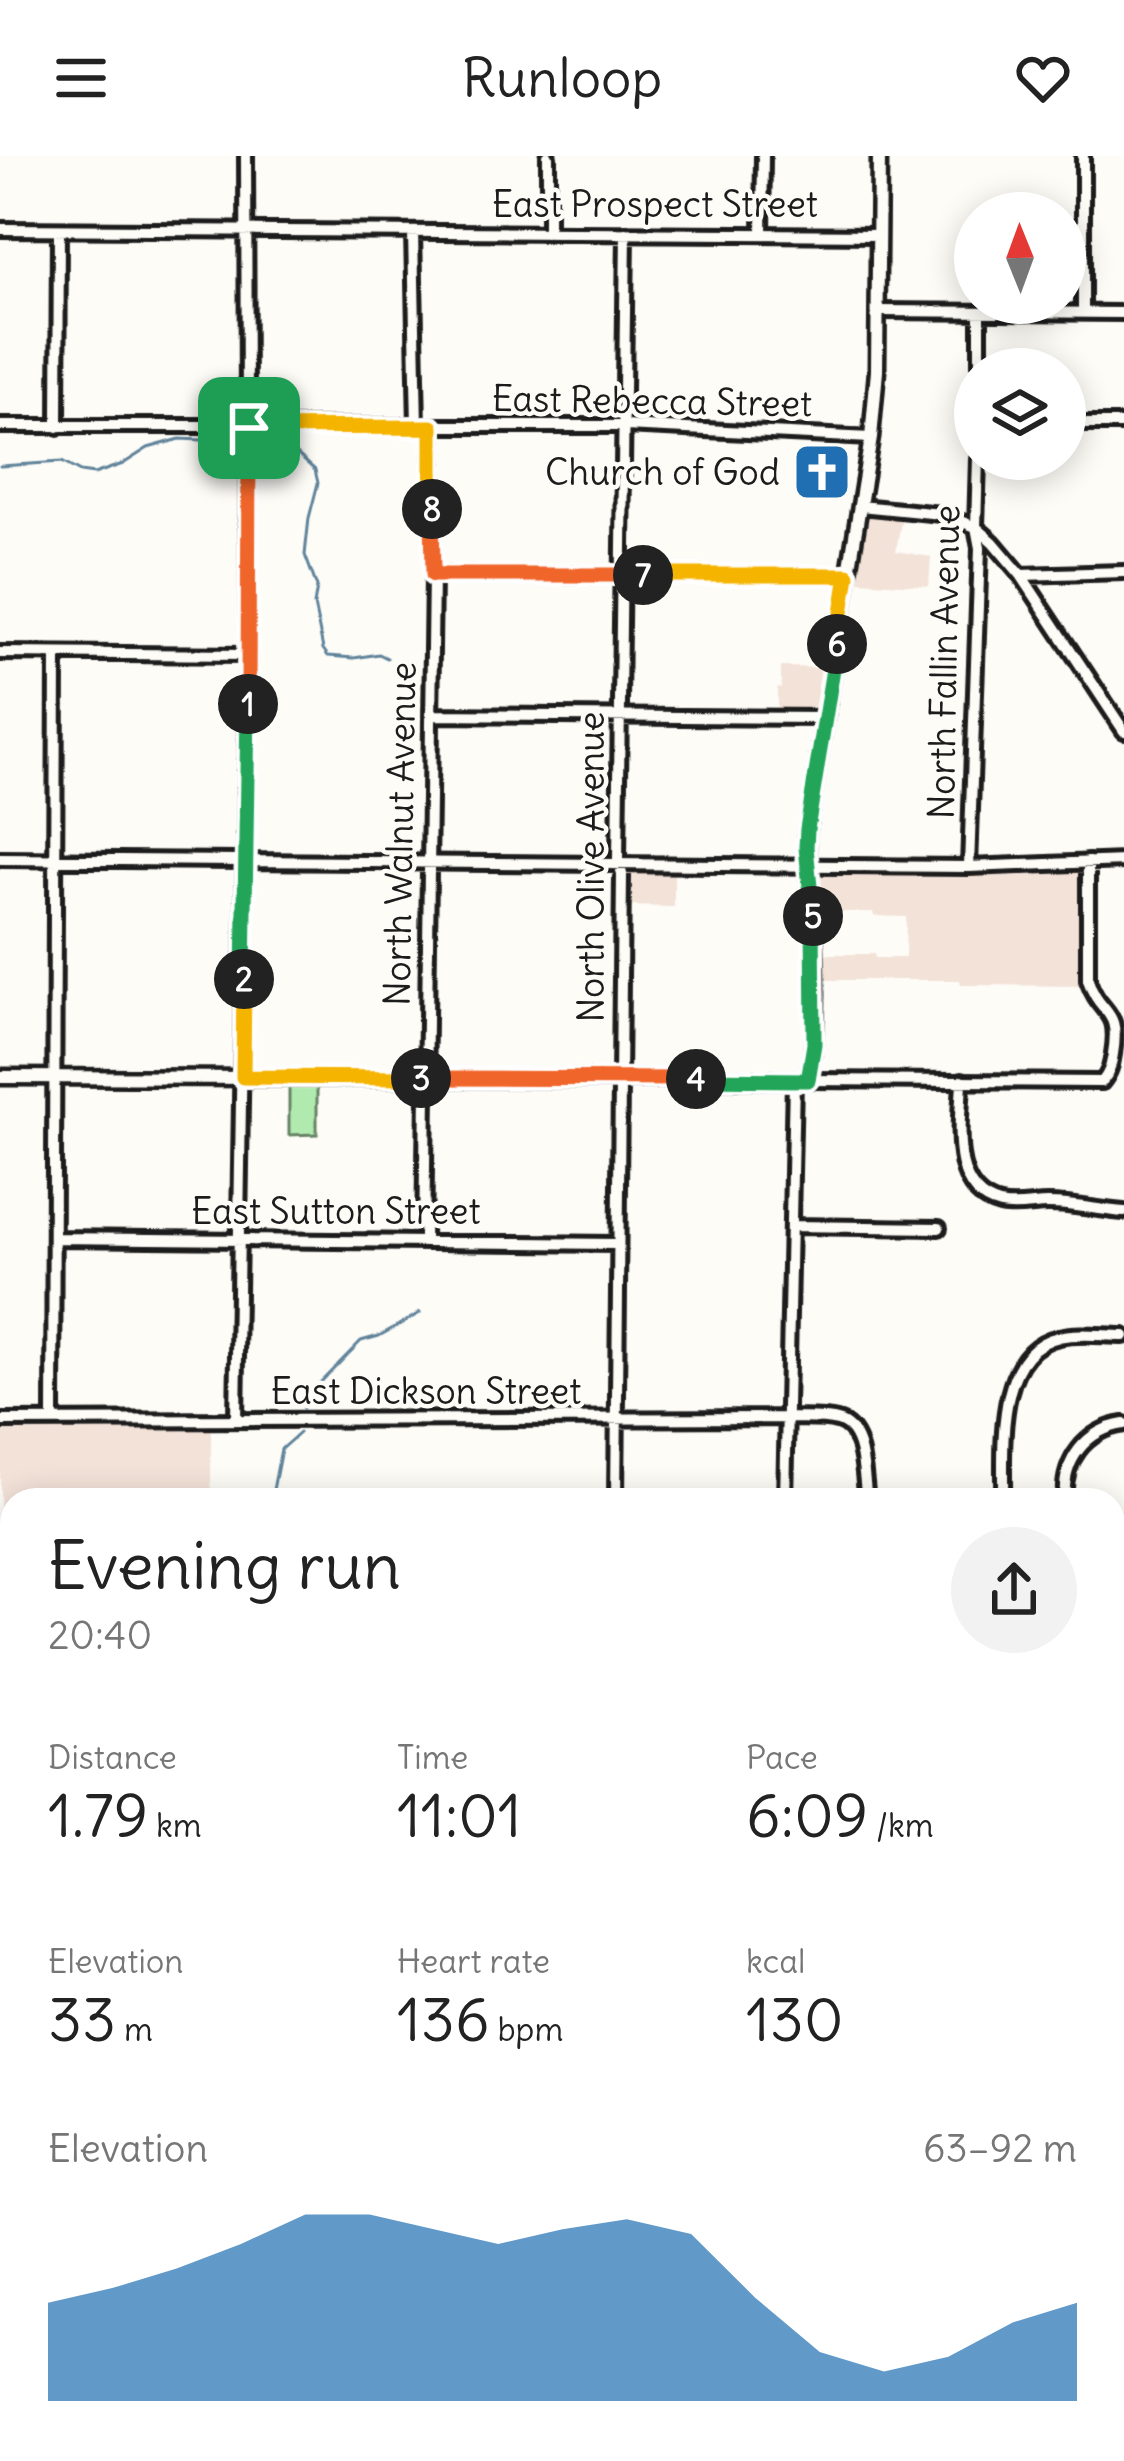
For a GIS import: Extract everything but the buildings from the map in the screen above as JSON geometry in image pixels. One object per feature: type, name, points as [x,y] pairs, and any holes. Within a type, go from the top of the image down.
[{"type":"main road","points":[[0,1077],[801,1080],[812,1062],[814,1001],[807,829],[871,438],[879,311],[879,156]]},
{"type":"street","points":[[236,1420],[248,655],[246,156]]},
{"type":"street","points":[[548,156],[548,233]]},
{"type":"street","points":[[762,234],[764,156]]},
{"type":"street","points":[[1083,156],[1083,192]]},
{"type":"street","name":"East Prospect Street","points":[[0,230],[878,235]]},
{"type":"street","points":[[58,427],[59,230]]},
{"type":"street","points":[[413,232],[417,426]]},
{"type":"street","name":"North Olive Avenue","points":[[616,1488],[626,233]]},
{"type":"street","points":[[879,311],[954,312]]},
{"type":"street","points":[[1086,314],[1124,314]]},
{"type":"street","points":[[1086,424],[1124,424]]},
{"type":"street","name":"East Rebecca Street","points":[[0,427],[625,427],[871,438]]},
{"type":"street","name":"North Walnut Avenue","points":[[424,1241],[432,427]]},
{"type":"street","name":"North Fallin Avenue","points":[[969,867],[980,548],[977,480]]},
{"type":"street","points":[[860,506],[941,514],[976,527],[1021,575],[1124,731]]},
{"type":"street","points":[[1021,575],[1124,572]]},
{"type":"street","points":[[433,575],[848,575]]},
{"type":"street","points":[[0,653],[248,655]]},
{"type":"street","points":[[53,1421],[56,654]]},
{"type":"street","points":[[431,715],[824,718]]},
{"type":"street","points":[[0,859],[969,867],[1124,861]]},
{"type":"street","points":[[785,1488],[791,1226],[801,1080],[1102,1082],[1109,1073],[1116,1028],[1088,980],[1088,862]]},
{"type":"street","points":[[962,1080],[961,1160],[968,1181],[981,1196],[1000,1205],[1049,1204],[1124,1212]]},
{"type":"street","points":[[791,1226],[939,1228]]},
{"type":"street","name":"East Sutton Street","points":[[54,1238],[617,1244]]},
{"type":"street","points":[[1003,1488],[1006,1405],[1016,1371],[1028,1355],[1043,1342],[1063,1336],[1124,1336]]},
{"type":"street","name":"East Dickson Street","points":[[0,1421],[839,1421],[850,1427],[859,1445],[865,1488]]},
{"type":"street","points":[[1065,1488],[1067,1468],[1083,1443],[1104,1429],[1124,1424]]},
{"type":"shaded area","points":[[860,506],[903,510],[896,551],[931,557],[929,586],[847,580]]},
{"type":"shaded area","points":[[781,667],[833,668],[824,718],[777,718]]},
{"type":"shaded area","points":[[1088,862],[1089,986],[814,980],[814,954],[905,958],[906,917],[813,912],[808,865]]},
{"type":"shaded area","points":[[620,865],[674,865],[674,907],[622,906]]},
{"type":"shaded area","points":[[211,1420],[211,1488],[0,1488],[0,1421]]},
{"type":"green space","points":[[289,1077],[317,1077],[317,1134],[289,1135]]},
{"type":"waterway","points":[[0,466],[62,462],[94,474],[148,448],[180,439],[244,442]]},
{"type":"waterway","points":[[256,442],[290,448],[315,470],[318,483],[305,555],[317,587],[314,605],[323,649],[328,656],[379,654],[387,658]]},
{"type":"waterway","points":[[303,1408],[311,1392],[361,1341],[420,1313]]},
{"type":"waterway","points":[[273,1488],[281,1449],[299,1433]]},
{"type":"place","name":"Church of God","points":[[822,472]]},
{"type":"route","points":[[432,427],[433,575],[848,575],[807,829],[814,954],[814,1044],[808,1080],[243,1077],[249,428],[432,427]]}]
